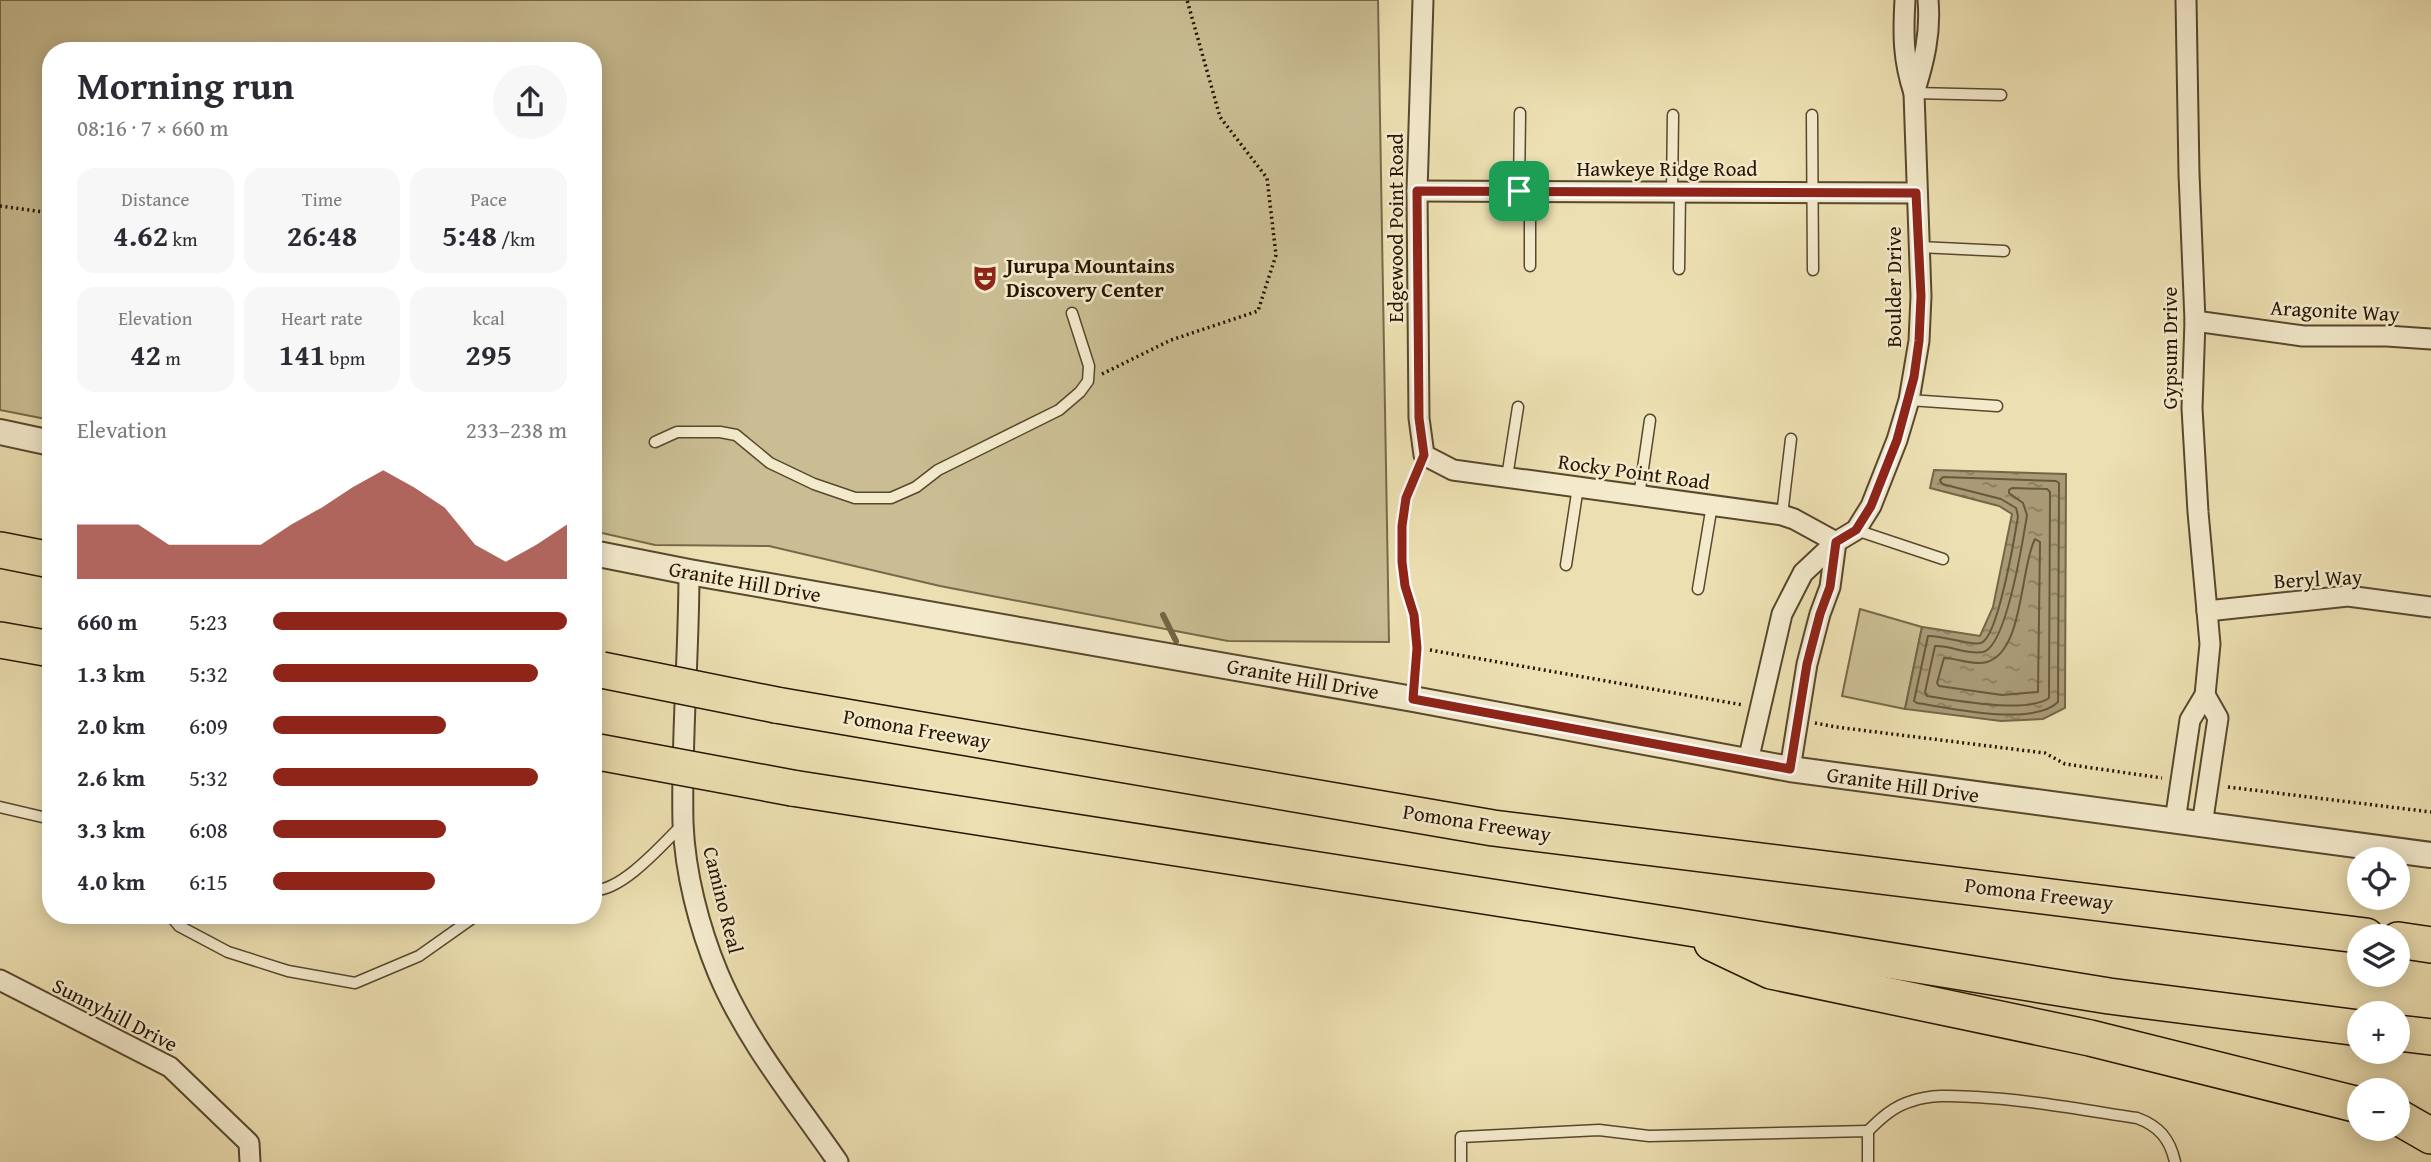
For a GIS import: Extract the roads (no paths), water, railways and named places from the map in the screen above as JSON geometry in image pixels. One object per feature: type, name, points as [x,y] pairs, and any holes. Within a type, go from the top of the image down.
[{"type":"highway","points":[[0,550],[42,558]]},
{"type":"highway","points":[[0,640],[42,647]]},
{"type":"highway","name":"Pomona Freeway","points":[[602,670],[776,705],[1493,828],[2347,934]]},
{"type":"highway","points":[[602,753],[792,788],[2109,996],[2347,1026]]},
{"type":"highway","points":[[1678,926],[1771,971],[2090,1038],[2347,1102]]},
{"type":"highway","points":[[2410,942],[2431,945]]},
{"type":"highway","points":[[2410,1034],[2431,1037]]},
{"type":"highway","points":[[2410,1125],[2431,1136]]},
{"type":"street","name":"Edgewood Point Road","points":[[1423,0],[1417,191],[1419,418],[1424,455]]},
{"type":"street","name":"Boulder Drive","points":[[1748,761],[1782,614],[1803,573],[1836,542],[1856,530],[1871,506],[1897,440],[1909,400],[1919,341],[1921,296],[1914,93],[1906,70],[1903,38],[1905,0]]},
{"type":"street","name":"Boulder Drive","points":[[1914,93],[1925,60],[1930,20],[1928,0]]},
{"type":"street","name":"Gypsum Drive","points":[[2175,821],[2190,720],[2205,695],[2210,644],[2192,408],[2195,321],[2186,0]]},
{"type":"street","name":"Hawkeye Ridge Road","points":[[1417,191],[1916,193]]},
{"type":"street","name":"Aragonite Way","points":[[2195,321],[2303,336],[2431,339]]},
{"type":"street","points":[[0,432],[42,441]]},
{"type":"street","name":"Rocky Point Road","points":[[1424,455],[1452,470],[1782,515],[1836,542]]},
{"type":"street","points":[[1790,769],[1807,664],[1830,587],[1836,542]]},
{"type":"street","name":"Granite Hill Drive","points":[[602,555],[1790,769],[2431,855]]},
{"type":"street","name":"Camino Real","points":[[689,572],[683,825],[691,883],[700,921],[719,974],[752,1040],[838,1162]]},
{"type":"street","name":"Beryl Way","points":[[2207,611],[2348,596],[2431,607]]},
{"type":"street","points":[[1788,601],[1820,614]]},
{"type":"street","name":"Gypsum Drive","points":[[2202,825],[2218,718],[2205,695]]},
{"type":"street","name":"Sunnyhill Drive","points":[[0,981],[170,1067],[249,1143],[250,1162]]},
{"type":"lane","points":[[1914,93],[2001,95]]},
{"type":"lane","points":[[1520,113],[1530,266]]},
{"type":"lane","points":[[1673,115],[1679,269]]},
{"type":"lane","points":[[1812,115],[1813,270]]},
{"type":"lane","points":[[1919,247],[2004,251]]},
{"type":"lane","points":[[655,442],[677,432],[720,432],[736,436],[770,463],[814,484],[855,498],[891,498],[916,487],[937,470],[1059,410],[1080,393],[1088,381],[1089,366],[1072,313]]},
{"type":"lane","points":[[1909,400],[1997,406]]},
{"type":"lane","points":[[1507,478],[1518,407]]},
{"type":"lane","points":[[1639,496],[1650,420]]},
{"type":"lane","points":[[1782,515],[1791,439]]},
{"type":"lane","points":[[1413,699],[1417,648],[1414,615],[1405,586],[1402,562],[1402,526],[1406,498],[1424,455]]},
{"type":"lane","points":[[1566,565],[1578,487]]},
{"type":"lane","points":[[1698,589],[1712,505]]},
{"type":"lane","points":[[1856,530],[1943,559]]},
{"type":"lane","points":[[0,807],[42,817]]},
{"type":"lane","points":[[602,890],[636,871],[683,825]]},
{"type":"lane","points":[[177,924],[228,952],[288,971],[355,983],[419,956],[464,924]]},
{"type":"lane","points":[[1461,1162],[1461,1137],[1599,1130],[1649,1136],[1868,1130],[1898,1106],[1926,1097],[2001,1099],[2137,1118],[2147,1121],[2166,1136],[2175,1162]]},
{"type":"lane","points":[[1868,1130],[1868,1162]]},
{"type":"water","points":[[1934,470],[2066,474],[2065,708],[2043,719],[2001,721],[1905,709],[1922,627],[1980,636],[1993,607],[2012,514],[1999,506],[1930,488]]},
{"type":"waterway","points":[[1163,615],[1176,641]]},
{"type":"place","name":"Jurupa Mountains Discovery Center","points":[[985,278]]}]
